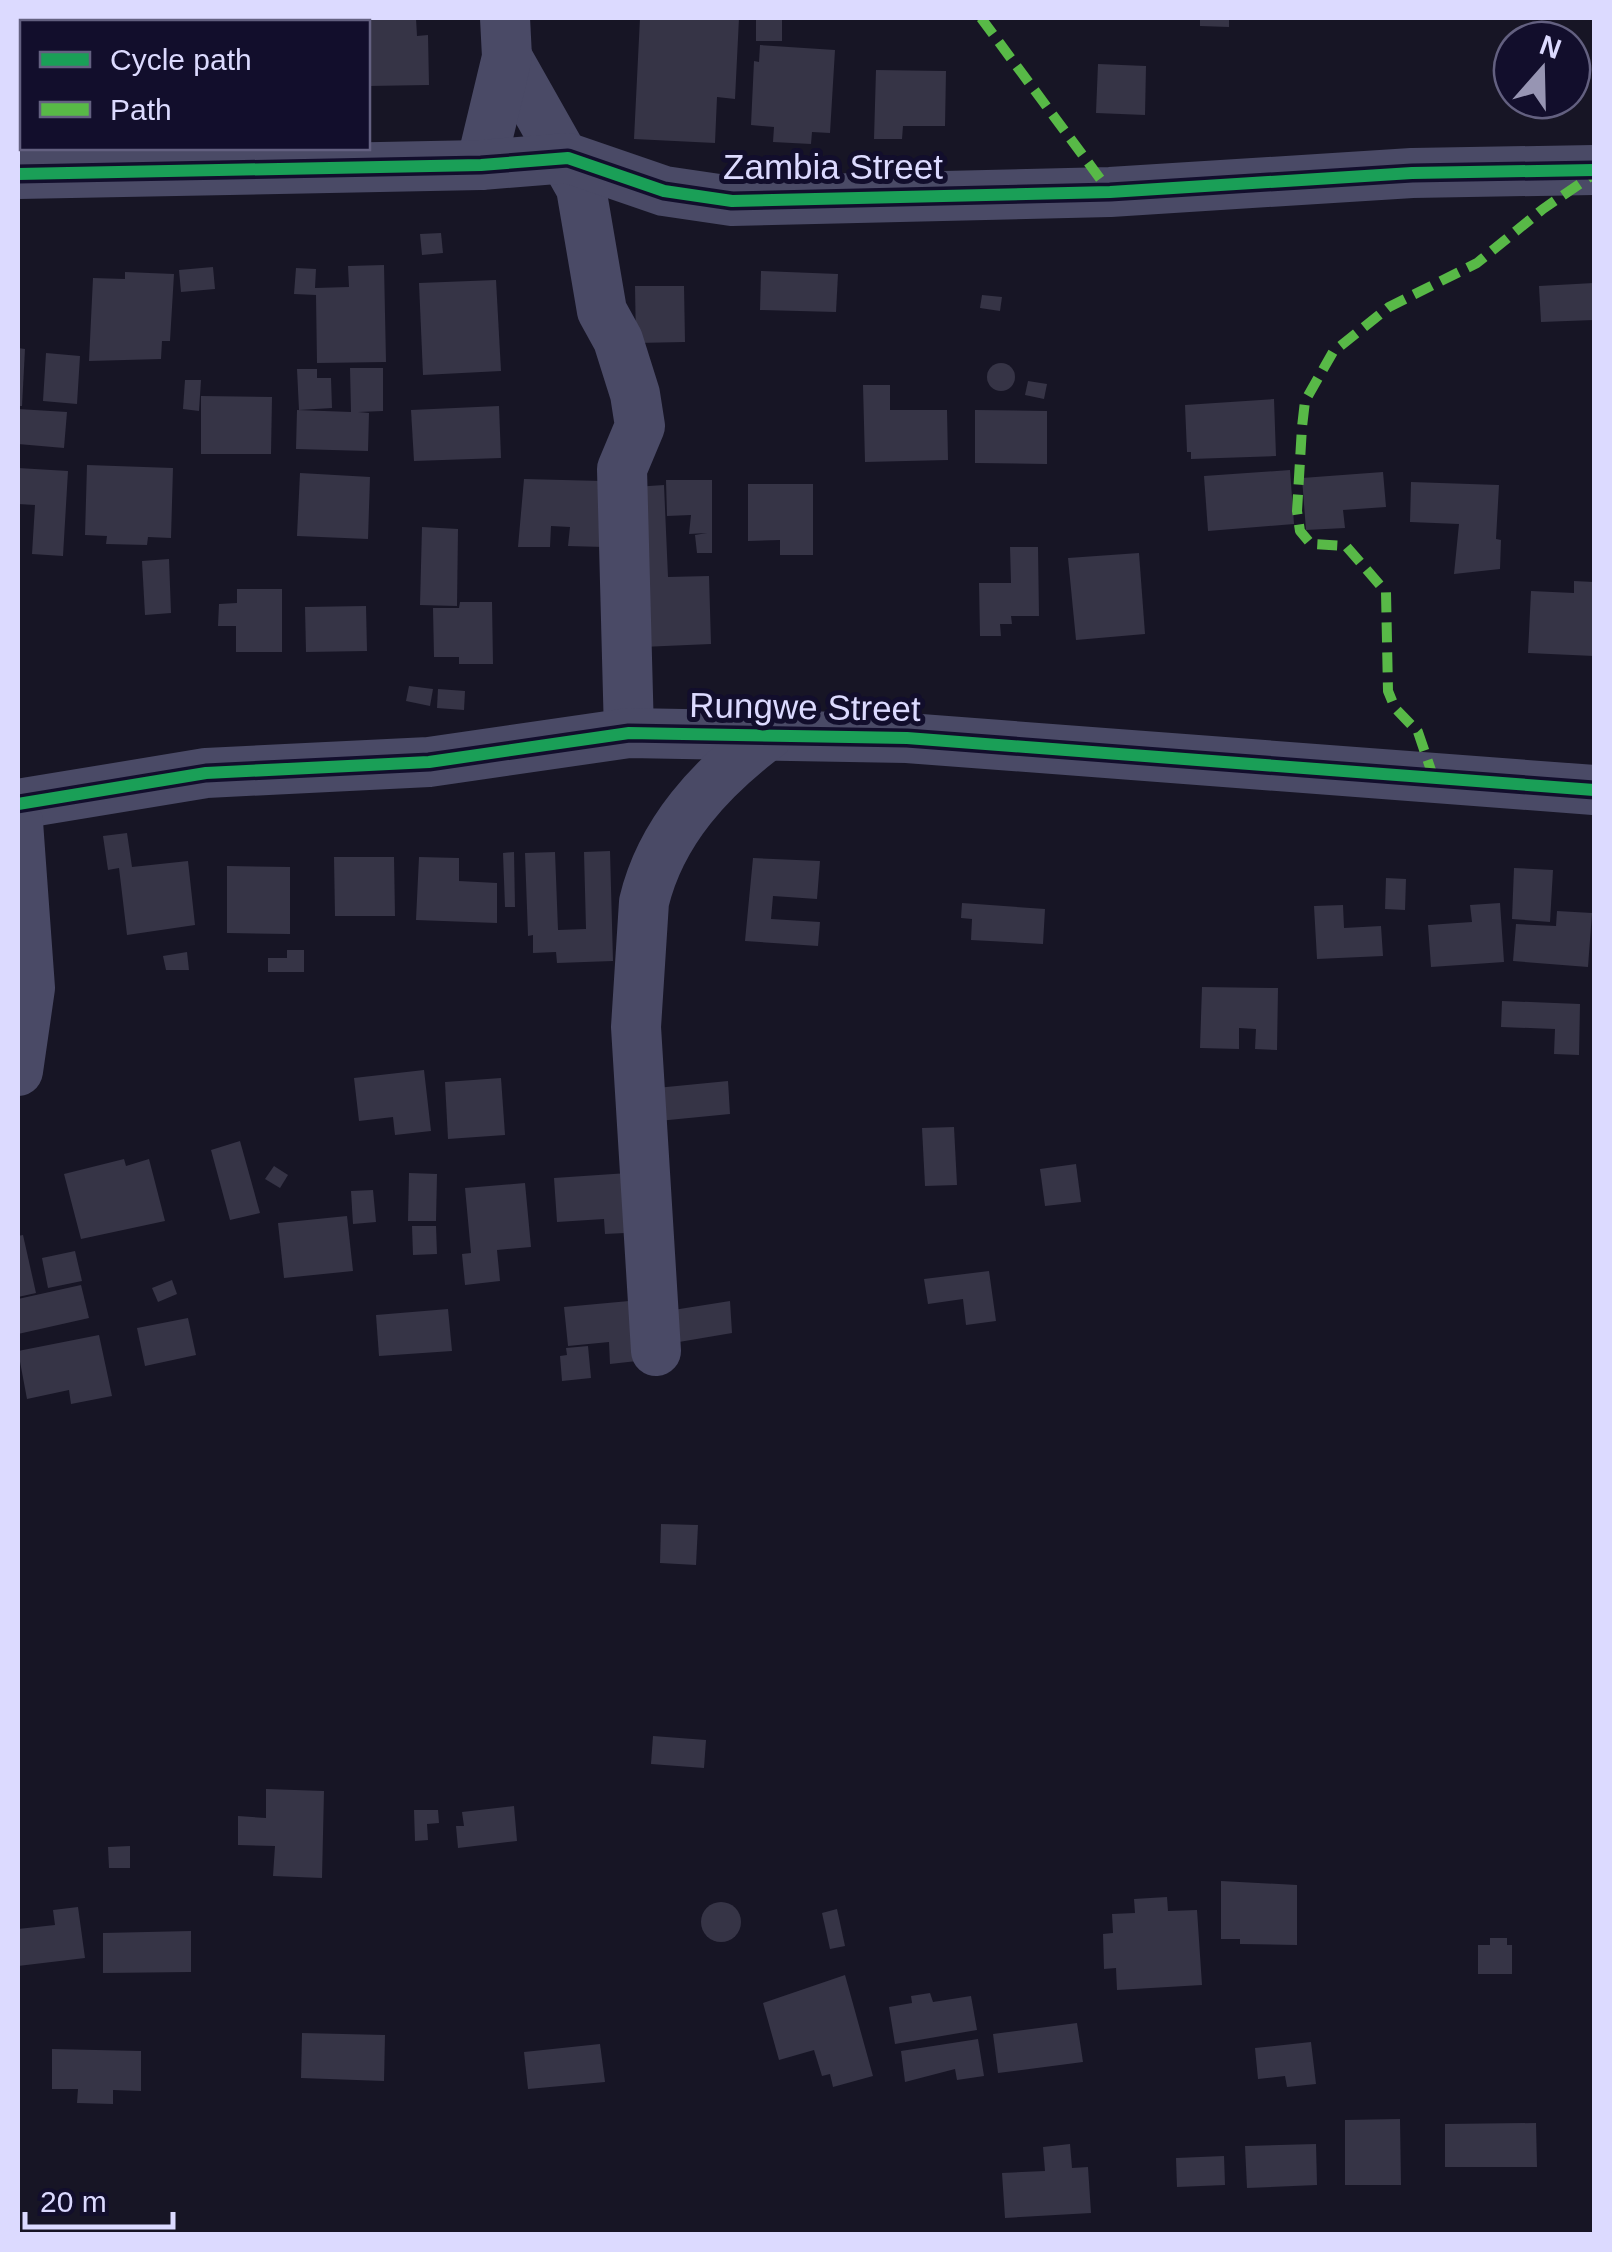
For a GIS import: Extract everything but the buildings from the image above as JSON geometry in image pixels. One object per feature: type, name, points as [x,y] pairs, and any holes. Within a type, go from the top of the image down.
[{"type":"street","points":[[18,47],[20,18]]},
{"type":"street","points":[[506,37],[568,158],[592,232],[602,311],[618,340],[640,426],[622,470],[629,733]]},
{"type":"street","points":[[481,165],[506,37]]},
{"type":"street","name":"Zambia Street","points":[[18,174],[481,165],[568,158],[664,190],[732,202],[1110,192],[1412,172],[1594,170]]},
{"type":"street","name":"Rungwe Street","points":[[18,804],[206,773],[429,762],[629,733],[1032,746],[1594,790]]},
{"type":"street","points":[[656,1351],[636,1027],[644,902],[648,883],[698,796],[722,770],[768,735]]},
{"type":"street","points":[[18,822],[30,988],[18,1071]]},
{"type":"marked path","points":[[981,18],[1110,192]]},
{"type":"marked path","points":[[1434,779],[1418,732],[1395,708],[1388,691],[1386,592],[1346,546],[1311,544],[1300,531],[1297,511],[1305,401],[1333,352],[1389,307],[1477,263],[1543,209],[1594,174]]},
{"type":"cycle path","points":[[18,174],[481,165],[568,158],[664,191],[732,201],[1110,192],[1412,173],[1594,170]]},
{"type":"cycle path","points":[[18,804],[206,773],[429,762],[629,733],[907,738],[1594,790]]}]
